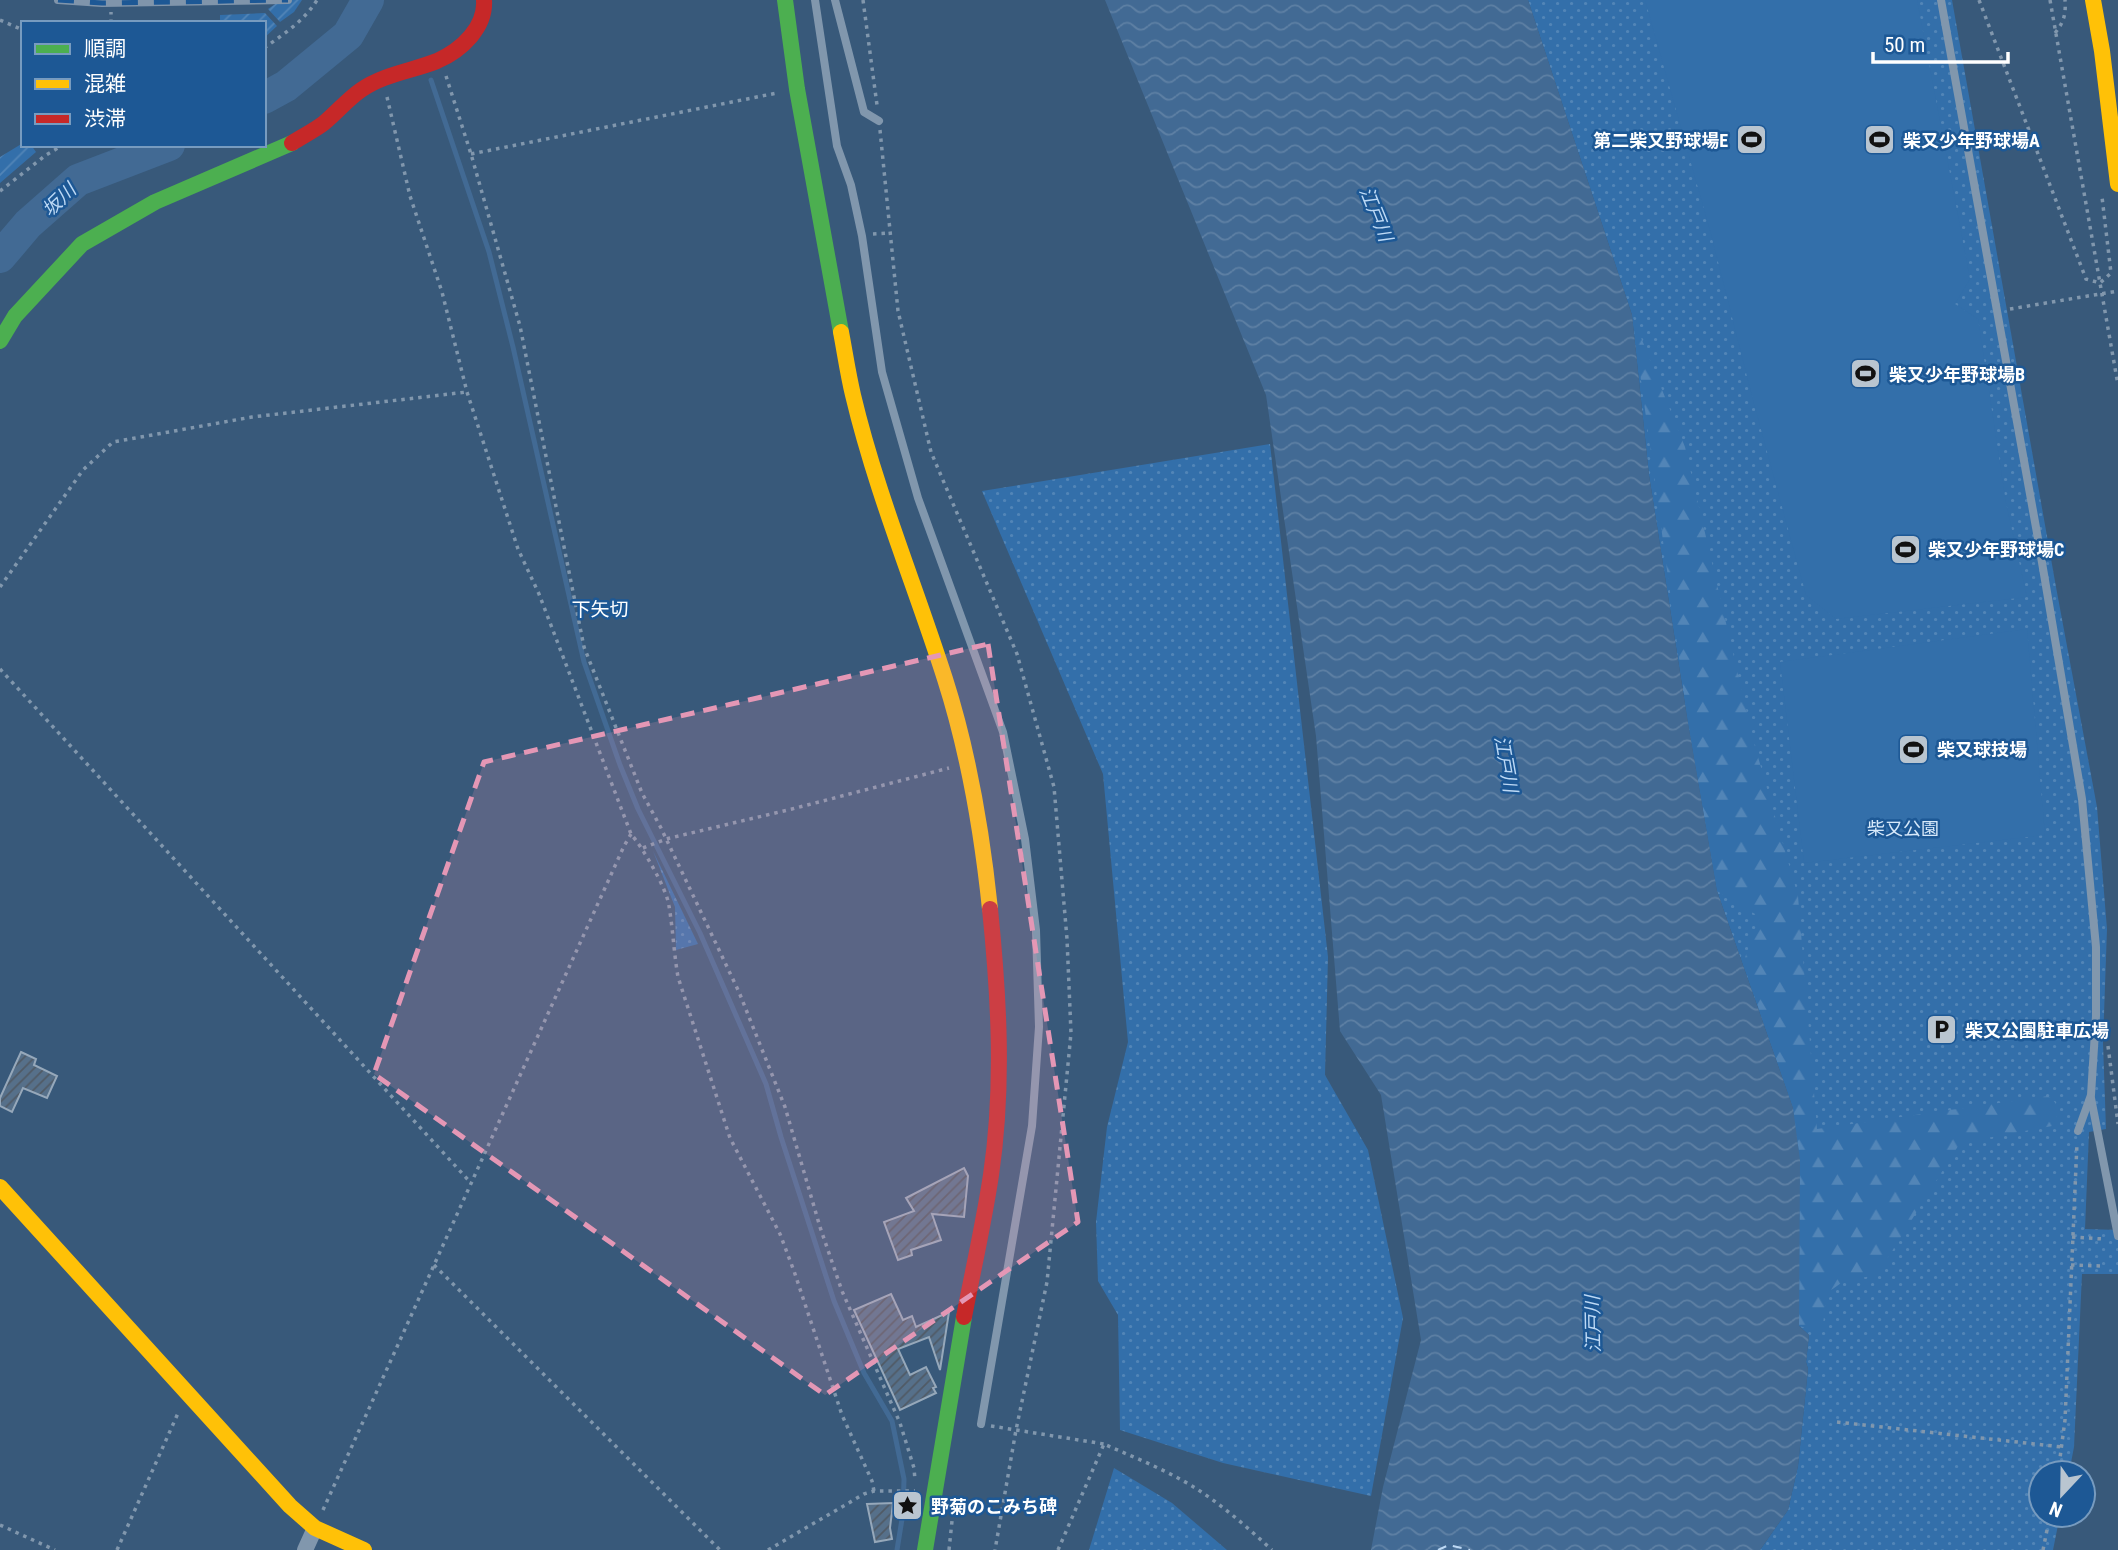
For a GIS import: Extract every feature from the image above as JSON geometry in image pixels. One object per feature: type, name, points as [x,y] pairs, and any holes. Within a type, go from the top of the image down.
[{"type":"street","points":[[0,341],[15,316],[82,244],[155,202],[293,142],[323,124],[360,90],[383,78],[439,60],[465,42],[479,27],[485,12],[484,0]]},
{"type":"street","points":[[785,0],[822,240],[853,396],[878,484],[946,681],[968,763],[990,906],[1000,1048],[991,1175],[958,1349],[925,1550]]},
{"type":"street","points":[[2093,0],[2118,184]]},
{"type":"street","points":[[2102,51],[2118,74]]},
{"type":"street","points":[[0,1187],[290,1506],[315,1528],[364,1550]]},
{"type":"street","points":[[305,1550],[315,1528]]},
{"type":"lane","points":[[815,0],[837,145],[851,186],[862,236],[882,372],[918,498],[1003,732],[1025,839],[1037,930],[1038,1027],[1032,1126],[981,1424]]},
{"type":"lane","points":[[835,0],[864,112],[879,121]]},
{"type":"lane","points":[[1941,0],[2035,519],[2082,799],[2096,947],[2091,1095],[2118,1236]]},
{"type":"lane","points":[[2078,1131],[2091,1095]]},
{"type":"path","points":[[266,47],[291,29],[311,10],[317,0]]},
{"type":"path","points":[[1979,0],[2086,279],[2100,283]]},
{"type":"path","points":[[2049,0],[2118,385]]},
{"type":"path","points":[[2055,33],[2066,15],[2065,0]]},
{"type":"path","points":[[111,12],[111,21]]},
{"type":"path","points":[[0,20],[21,29]]},
{"type":"path","points":[[439,60],[471,154],[520,326],[584,647],[642,793],[739,992],[785,1107],[842,1291],[900,1423],[914,1468],[915,1491],[874,1491],[864,1494],[768,1550]]},
{"type":"path","points":[[383,78],[410,195],[442,292],[467,392],[518,550],[539,594],[631,834],[643,848],[669,903],[678,977],[730,1138],[785,1246],[842,1415],[874,1491]]},
{"type":"path","points":[[471,154],[797,89]]},
{"type":"path","points":[[0,191],[60,147]]},
{"type":"path","points":[[2100,283],[2110,273],[2102,196]]},
{"type":"path","points":[[2020,307],[2118,291]]},
{"type":"path","points":[[0,587],[83,470],[113,442],[252,417],[467,392]]},
{"type":"path","points":[[0,669],[471,1183]]},
{"type":"path","points":[[643,848],[666,839],[968,763]]},
{"type":"path","points":[[315,1528],[631,834]]},
{"type":"path","points":[[2095,1037],[2107,1039],[2118,1124]]},
{"type":"path","points":[[2060,1459],[2069,1357],[2078,1131]]},
{"type":"path","points":[[2072,1237],[2103,1239]]},
{"type":"path","points":[[434,1265],[720,1550]]},
{"type":"path","points":[[2071,1265],[2103,1266]]},
{"type":"path","points":[[117,1550],[188,1393]]},
{"type":"path","points":[[1837,1422],[2062,1447]]},
{"type":"path","points":[[981,1424],[1104,1444],[1193,1486],[1252,1531],[1272,1550]]},
{"type":"path","points":[[1058,1550],[1104,1444]]},
{"type":"path","points":[[0,1525],[55,1550]]},
{"type":"path","points":[[2043,1550],[2047,1529]]},
{"type":"highlighted area","points":[[988,644],[1078,1222],[825,1395],[374,1074],[484,762]]},
{"type":"green space","points":[[281,0],[302,0],[294,12],[280,22],[268,9]]},
{"type":"green space","name":"柴又公園","points":[[1528,0],[1952,0],[2097,807],[2107,929],[2103,1043],[2106,1129],[2089,1132],[2085,1229],[2118,1230],[2118,1274],[2082,1274],[2072,1459],[2027,1459],[2027,1529],[2057,1529],[2053,1550],[1760,1550],[1788,1510],[1798,1466],[1808,1369],[1806,1362],[1809,1335],[1799,1326],[1793,1108],[1717,891],[1649,475],[1632,315]]},
{"type":"green space","points":[[1645,0],[1917,0],[1970,279],[1955,304],[1978,319],[2006,503],[2027,597],[1836,619],[1806,595],[1711,234]]},
{"type":"green space","points":[[265,13],[277,26],[266,36],[266,21],[220,21],[220,15]]},
{"type":"green space","points":[[21,144],[21,147],[32,147],[36,152],[0,183],[0,157]]},
{"type":"green space","points":[[1632,315],[1685,447],[1754,743],[1798,896],[1817,1129],[2048,1096],[2055,1102],[2058,1110],[2052,1126],[1960,1143],[1877,1275],[1844,1281],[1827,1293],[1822,1332],[1799,1326],[1800,1160],[1793,1108],[1743,963],[1760,917],[1717,891],[1688,723]]},
{"type":"green space","points":[[1270,444],[1328,957],[1325,1075],[1368,1150],[1403,1318],[1371,1496],[1223,1463],[1120,1430],[1118,1315],[1098,1281],[1096,1222],[1107,1127],[1128,1042],[1103,774],[982,491]]},
{"type":"green space","name":"柴又球技場","points":[[2027,629],[2045,835],[1804,863],[1780,662]]},
{"type":"green space","points":[[653,851],[698,944],[676,950],[675,907]]},
{"type":"green space","points":[[1114,1468],[1172,1503],[1227,1550],[1089,1550]]},
{"type":"water","name":"江戸川","points":[[1105,0],[1528,0],[1632,315],[1649,475],[1717,891],[1793,1108],[1800,1160],[1799,1326],[1809,1335],[1806,1362],[1808,1369],[1798,1466],[1788,1510],[1760,1550],[1371,1550],[1383,1487],[1421,1340],[1381,1095],[1340,1031],[1316,736],[1266,395]]},
{"type":"building","points":[[21,1052],[36,1059],[34,1065],[57,1076],[47,1098],[23,1088],[12,1112],[0,1106],[0,1098]]},
{"type":"building","points":[[964,1168],[968,1176],[964,1217],[932,1214],[941,1240],[911,1250],[912,1255],[898,1260],[884,1222],[914,1211],[906,1198]]},
{"type":"building","points":[[891,1294],[903,1320],[912,1316],[916,1327],[949,1312],[940,1370],[929,1337],[898,1349],[910,1375],[926,1367],[936,1387],[933,1388],[936,1393],[900,1410],[854,1310]]},
{"type":"building","points":[[893,1503],[890,1528],[892,1539],[875,1542],[867,1504]]},
{"type":"waterway","name":"坂川","points":[[266,97],[286,86],[348,35],[368,0]]},
{"type":"waterway","points":[[431,80],[489,252],[584,662],[638,809],[700,933],[766,1084],[834,1301],[864,1373],[892,1421],[904,1479],[903,1513],[897,1550]]},
{"type":"waterway","name":"坂川","points":[[0,257],[28,224],[78,180],[164,147]]},
{"type":"ferry route","points":[[1438,1550],[1449,1545],[1470,1550]]},
{"type":"railway","points":[[58,0],[102,3],[288,0]]},
{"type":"traffic: fast","points":[[785,0],[797,89],[841,332]]},
{"type":"traffic: fast","points":[[0,341],[15,316],[82,244],[155,202],[292,143]]},
{"type":"traffic: fast","points":[[925,1550],[964,1317]]},
{"type":"traffic: slow","points":[[2093,0],[2118,184]]},
{"type":"traffic: slow","points":[[841,332],[862,431],[945,679],[961,736],[979,822],[990,909]]},
{"type":"traffic: slow","points":[[0,1187],[290,1506],[315,1528],[364,1550]]},
{"type":"traffic: jam","points":[[292,143],[324,123],[361,90],[389,76],[437,61],[455,51],[477,28],[484,10],[484,0]]},
{"type":"traffic: jam","points":[[964,1317],[988,1193],[998,1109],[998,1009],[990,909]]},
{"type":"place","name":"第二柴又野球場E","points":[[1751,140]]},
{"type":"place","name":"柴又少年野球場A","points":[[1880,140]]},
{"type":"place","name":"柴又少年野球場B","points":[[1866,374]]},
{"type":"place","name":"柴又少年野球場C","points":[[1905,549]]},
{"type":"place","name":"柴又球技場","points":[[1914,749]]},
{"type":"place","name":"柴又公園駐車広場","points":[[1942,1030]]},
{"type":"place","name":"野菊のこみち碑","points":[[908,1506]]},
{"type":"district","name":"下矢切","points":[[600,609]]}]
